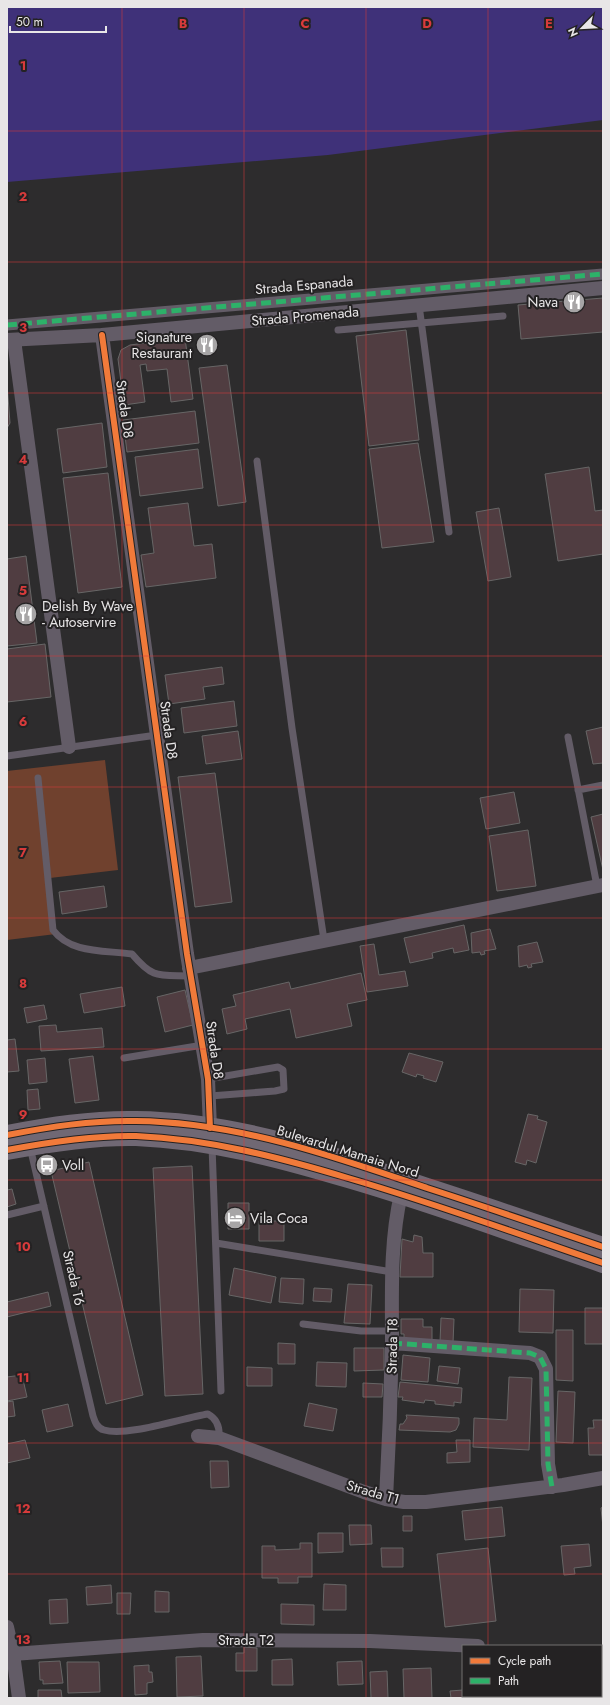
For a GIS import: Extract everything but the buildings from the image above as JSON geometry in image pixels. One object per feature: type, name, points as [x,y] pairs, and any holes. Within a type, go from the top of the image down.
[{"type":"main road","name":"Bulevardul Mamaia Nord","points":[[7,1135],[66,1125],[106,1121],[152,1122],[211,1136],[239,1148],[298,1163],[401,1194],[603,1263]]},
{"type":"main road","name":"Bulevardul Mamaia Nord","points":[[7,1150],[68,1140],[135,1136],[259,1137],[349,1162],[603,1247]]},
{"type":"street","name":"Strada Espanada","points":[[7,325],[603,274]]},
{"type":"street","name":"Strada Promenada","points":[[10,340],[102,335],[603,288]]},
{"type":"street","name":"Strada D8","points":[[102,335],[190,972],[208,1080],[211,1136]]},
{"type":"street","points":[[10,340],[69,747]]},
{"type":"street","points":[[190,972],[324,940],[601,890]]},
{"type":"street","name":"Strada T8","points":[[386,1499],[392,1337],[392,1272],[396,1212],[401,1194]]},
{"type":"street","points":[[392,1337],[530,1353],[540,1357],[546,1369],[548,1464],[552,1487]]},
{"type":"street","name":"Strada T1","points":[[198,1436],[219,1438],[386,1499],[404,1502],[426,1502],[552,1487],[603,1478]]},
{"type":"street","points":[[7,1626],[13,1654],[19,1698]]},
{"type":"street","name":"Strada T2","points":[[13,1654],[203,1640],[370,1641],[462,1645]]},
{"type":"lane","points":[[419,305],[449,532]]},
{"type":"lane","points":[[338,330],[503,316]]},
{"type":"lane","points":[[256,461],[292,728],[324,940]]},
{"type":"lane","points":[[7,756],[157,735]]},
{"type":"lane","points":[[568,737],[578,790],[601,890]]},
{"type":"lane","points":[[38,778],[53,930],[59,938],[68,943],[91,951],[132,954],[145,970],[157,975],[190,972]]},
{"type":"lane","points":[[578,790],[603,785]]},
{"type":"lane","points":[[124,1058],[203,1045]]},
{"type":"lane","points":[[208,1080],[278,1067],[283,1070],[285,1083],[284,1089],[275,1091],[210,1096]]},
{"type":"lane","points":[[211,1136],[221,1391]]},
{"type":"lane","name":"Strada T6","points":[[30,1146],[92,1416],[98,1426],[104,1430],[128,1431],[208,1414],[214,1417],[220,1428],[219,1438]]},
{"type":"lane","points":[[7,1215],[44,1206]]},
{"type":"lane","points":[[216,1243],[392,1272]]},
{"type":"lane","points":[[303,1324],[361,1331],[392,1337]]},
{"type":"shaded area","points":[[7,7],[603,7],[603,120],[328,155],[7,182]]},
{"type":"shaded area","points":[[105,760],[118,870],[50,878],[56,934],[7,940],[7,771]]},
{"type":"marked path","points":[[7,325],[603,274]]},
{"type":"marked path","points":[[392,1343],[530,1353],[540,1357],[546,1369],[548,1464],[552,1487]]},
{"type":"cycle path","points":[[102,335],[187,954],[208,1079],[210,1128]]},
{"type":"cycle path","points":[[7,1135],[71,1125],[120,1121],[173,1123],[211,1127],[284,1143],[356,1164],[603,1247]]},
{"type":"cycle path","points":[[7,1150],[71,1140],[120,1136],[163,1138],[217,1145],[269,1156],[322,1170],[444,1208],[603,1263]]},
{"type":"place","name":"Nava","points":[[574,302]]},
{"type":"place","name":"Signature Restaurant","points":[[207,345]]},
{"type":"place","name":"Delish By Wave - Autoservire","points":[[26,614]]},
{"type":"place","name":"Voll","points":[[47,1165]]},
{"type":"place","name":"Vila Coca","points":[[235,1218]]}]
